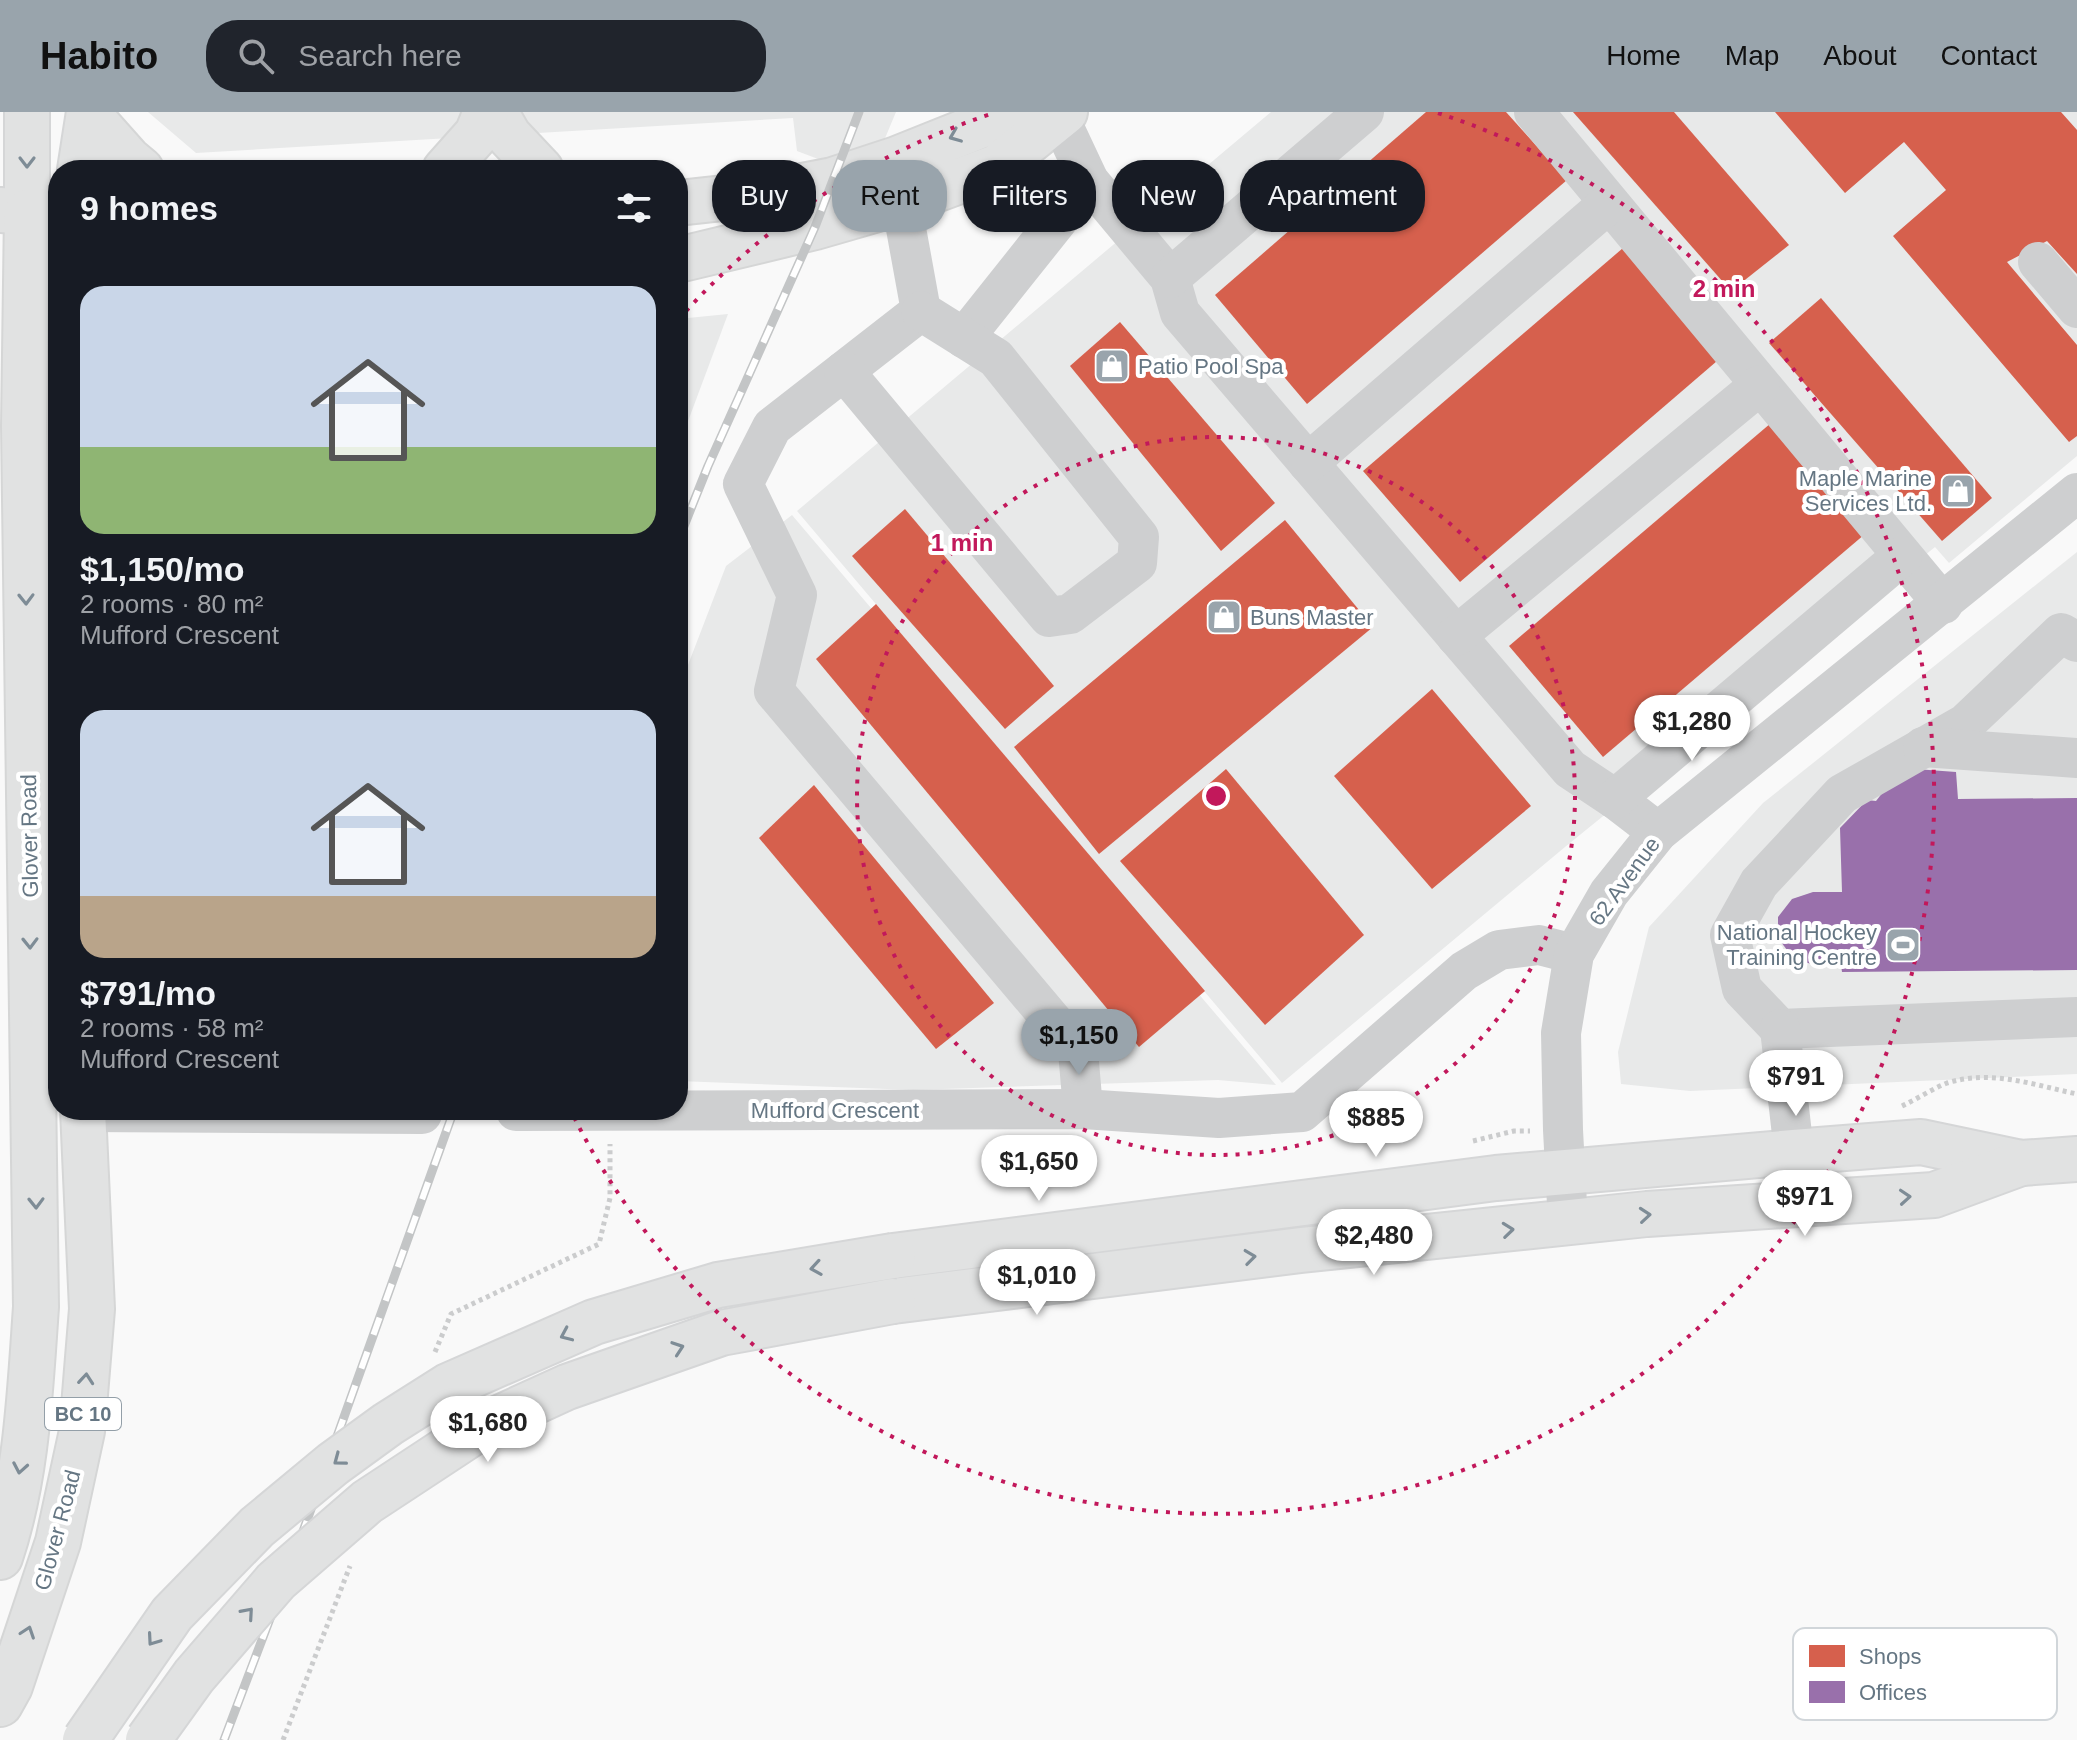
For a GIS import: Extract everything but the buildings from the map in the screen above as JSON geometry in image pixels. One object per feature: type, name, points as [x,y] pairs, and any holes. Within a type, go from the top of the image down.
[{"type":"main road","points":[[0,122],[7,112]]},
{"type":"main road","name":"Glover Road","points":[[0,1557],[9,1530],[28,1426],[36,1307],[13,549],[24,426],[28,281],[27,112]]},
{"type":"main road","points":[[454,160],[477,134],[486,112]]},
{"type":"main road","points":[[495,112],[509,136],[532,160]]},
{"type":"main road","points":[[82,160],[89,113]]},
{"type":"main road","points":[[89,113],[129,160]]},
{"type":"main road","points":[[947,185],[997,167],[1061,114]]},
{"type":"main road","points":[[688,202],[760,194],[833,180],[897,159],[992,121],[1061,114]]},
{"type":"main road","points":[[688,258],[832,221]]},
{"type":"main road","points":[[0,377],[24,426]]},
{"type":"main road","name":"Glover Road","points":[[0,1704],[10,1686],[58,1542],[82,1431],[92,1309],[83,1120]]},
{"type":"main road","points":[[85,1740],[172,1614],[257,1527],[333,1464],[388,1424],[448,1386],[594,1322],[718,1285],[893,1256],[1481,1180],[1565,1172],[1921,1142],[2021,1163],[2077,1159]]},
{"type":"main road","points":[[148,1740],[194,1676],[276,1581],[367,1502],[484,1425],[567,1387],[721,1333],[893,1301],[1301,1250],[1647,1214],[1934,1195],[2021,1163]]},
{"type":"street","points":[[1170,278],[1364,112]]},
{"type":"street","points":[[1534,112],[1943,604]]},
{"type":"street","points":[[1061,114],[1080,160]]},
{"type":"street","points":[[1096,189],[1170,278],[1180,313],[1570,769],[1658,832]]},
{"type":"street","points":[[1308,463],[1609,203]]},
{"type":"street","points":[[844,371],[1049,617],[1070,614],[1137,563],[1139,537],[996,358],[921,311],[907,232]]},
{"type":"street","points":[[964,338],[1048,232]]},
{"type":"street","points":[[2038,262],[2077,308]]},
{"type":"street","points":[[921,311],[772,427],[743,484],[797,595],[774,691],[1078,1051],[1083,1109]]},
{"type":"street","points":[[1456,636],[1760,385]]},
{"type":"street","name":"62 Avenue","points":[[1568,1223],[1561,1033],[1574,954],[1609,893],[1658,832],[2077,493]]},
{"type":"street","points":[[1615,799],[1902,556]]},
{"type":"street","points":[[1794,1152],[1780,1029],[1742,989],[1730,935],[1759,883],[1842,794],[1965,724],[2061,633],[2077,642]]},
{"type":"street","points":[[1923,747],[2077,758]]},
{"type":"street","name":"Mufford Crescent","points":[[688,1110],[1083,1109],[1219,1118],[1302,1112],[1464,971],[1499,950],[1539,945],[1574,954]]},
{"type":"street","points":[[1780,1029],[2077,1017]]},
{"type":"shaded area","points":[[148,112],[896,112],[883,143],[826,162],[797,151],[793,118],[196,153]]},
{"type":"shaded area","points":[[1271,112],[2077,112],[2077,456],[1949,563],[1935,547],[1565,847],[1282,1083],[797,511],[1128,232],[1224,232],[1224,160],[1214,160]]},
{"type":"shaded area","points":[[728,314],[688,421],[688,318]]},
{"type":"shaded area","points":[[792,515],[1276,1085],[1218,1080],[913,1090],[688,1081],[688,665],[726,566]]},
{"type":"shaded area","points":[[2077,552],[2077,1074],[1690,1091],[1621,1084],[1618,1052],[1649,927],[1763,803]]},
{"type":"railway","points":[[688,516],[815,227],[859,112]]},
{"type":"railway","points":[[224,1740],[301,1537],[450,1120]]},
{"type":"place","name":"Patio Pool Spa","points":[[1112,366]]},
{"type":"place","name":"Maple Marine Services Ltd.","points":[[1958,491]]},
{"type":"place","name":"Buns Master","points":[[1224,617]]},
{"type":"place","name":"National Hockey Training Centre","points":[[1903,945]]}]
